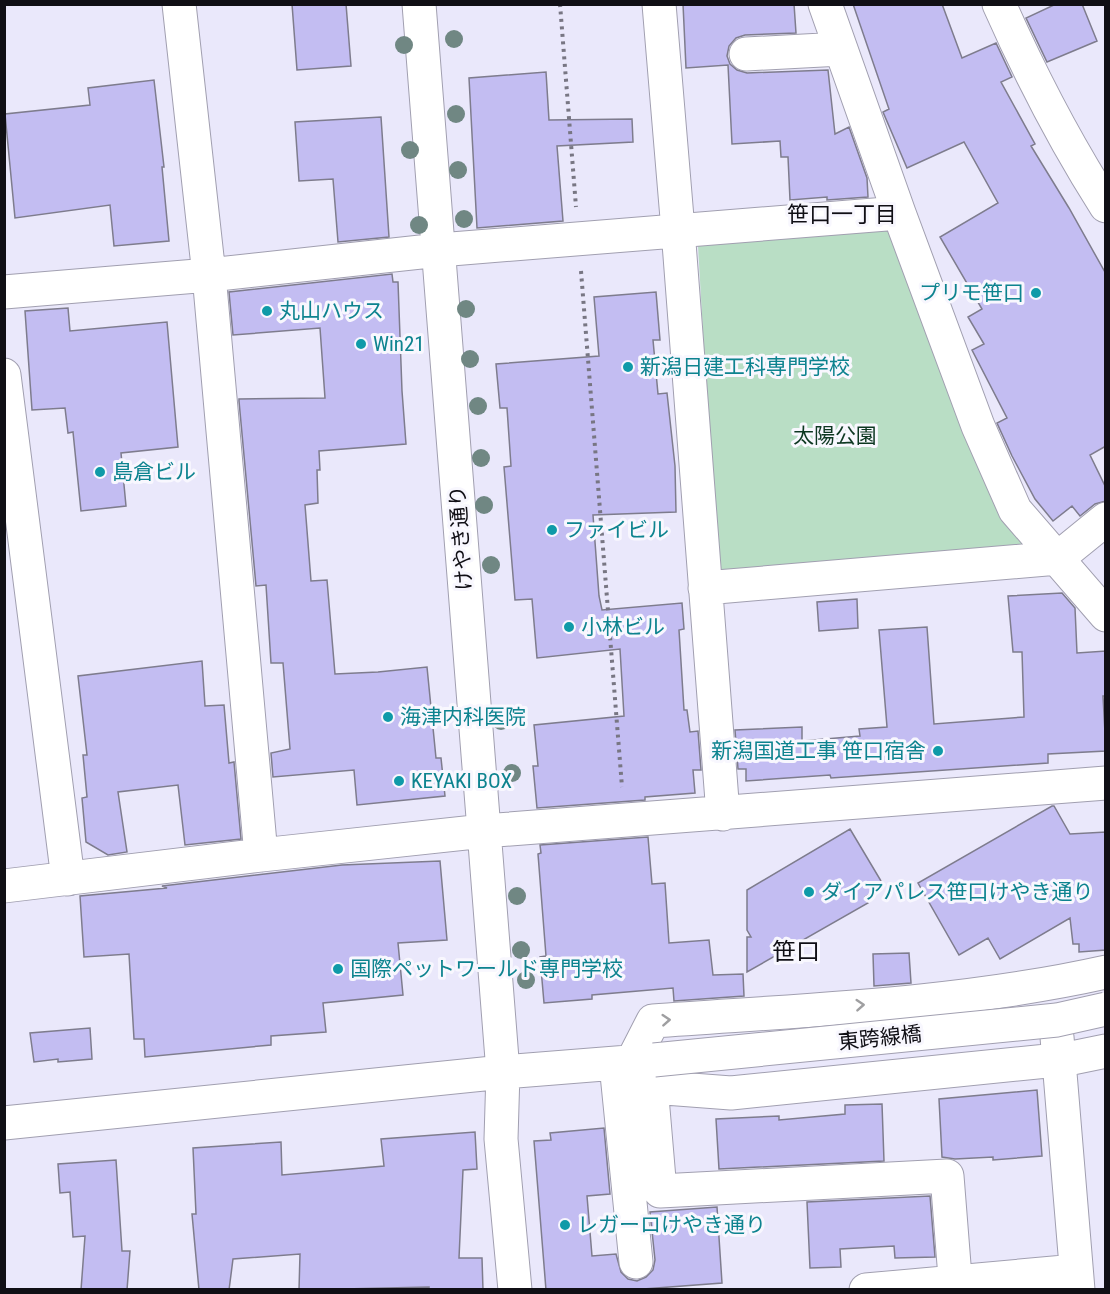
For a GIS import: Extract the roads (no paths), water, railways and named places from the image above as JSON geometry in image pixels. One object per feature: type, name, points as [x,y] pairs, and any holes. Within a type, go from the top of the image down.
[{"type":"street","points":[[179,4],[209,275],[261,855]]},
{"type":"street","name":"けやき通り","points":[[419,4],[503,1072],[501,1138],[515,1290]]},
{"type":"street","points":[[659,4],[723,814]]},
{"type":"street","points":[[825,4],[978,426],[1016,510],[1106,615]]},
{"type":"street","points":[[999,4],[1071,151],[1106,206]]},
{"type":"street","points":[[746,54],[841,49]]},
{"type":"street","points":[[4,292],[209,275],[439,250],[899,213]]},
{"type":"street","points":[[4,375],[68,879]]},
{"type":"street","points":[[705,588],[1058,558],[1106,519]]},
{"type":"street","points":[[4,886],[484,831],[1106,783]]},
{"type":"street","points":[[636,1262],[638,1065],[653,1021],[917,1001],[1049,985],[1106,972]]},
{"type":"street","points":[[867,1290],[1077,1280],[1060,1060],[1049,985]]},
{"type":"street","name":"東跨線橋","points":[[4,1123],[503,1072],[638,1065],[1057,1020],[1106,1009]]},
{"type":"street","points":[[638,1065],[665,1088],[731,1093],[1060,1060],[1106,1051]]},
{"type":"street","points":[[638,1065],[660,1191],[947,1176],[956,1286]]},
{"type":"place","name":"プリモ笹口","points":[[1036,293]]},
{"type":"place","name":"丸山ハウス","points":[[267,311]]},
{"type":"place","name":"Win21","points":[[361,344]]},
{"type":"place","name":"新潟日建工科専門学校","points":[[628,367]]},
{"type":"place","name":"島倉ビル","points":[[100,472]]},
{"type":"place","name":"ファイビル","points":[[552,530]]},
{"type":"place","name":"小林ビル","points":[[569,627]]},
{"type":"place","name":"海津内科医院","points":[[388,717]]},
{"type":"place","name":"新潟国道工事 笹口宿舎","points":[[938,751]]},
{"type":"place","name":"KEYAKI BOX","points":[[399,781]]},
{"type":"place","name":"ダイアパレス笹口けやき通り","points":[[809,892]]},
{"type":"place","name":"国際ペットワールド専門学校","points":[[338,969]]},
{"type":"place","name":"レガーロけやき通り","points":[[565,1225]]},
{"type":"district","name":"笹口一丁目","points":[[842,214]]},
{"type":"district","name":"笹口","points":[[796,952]]},
{"type":"park label","name":"太陽公園","points":[[835,436]]}]
